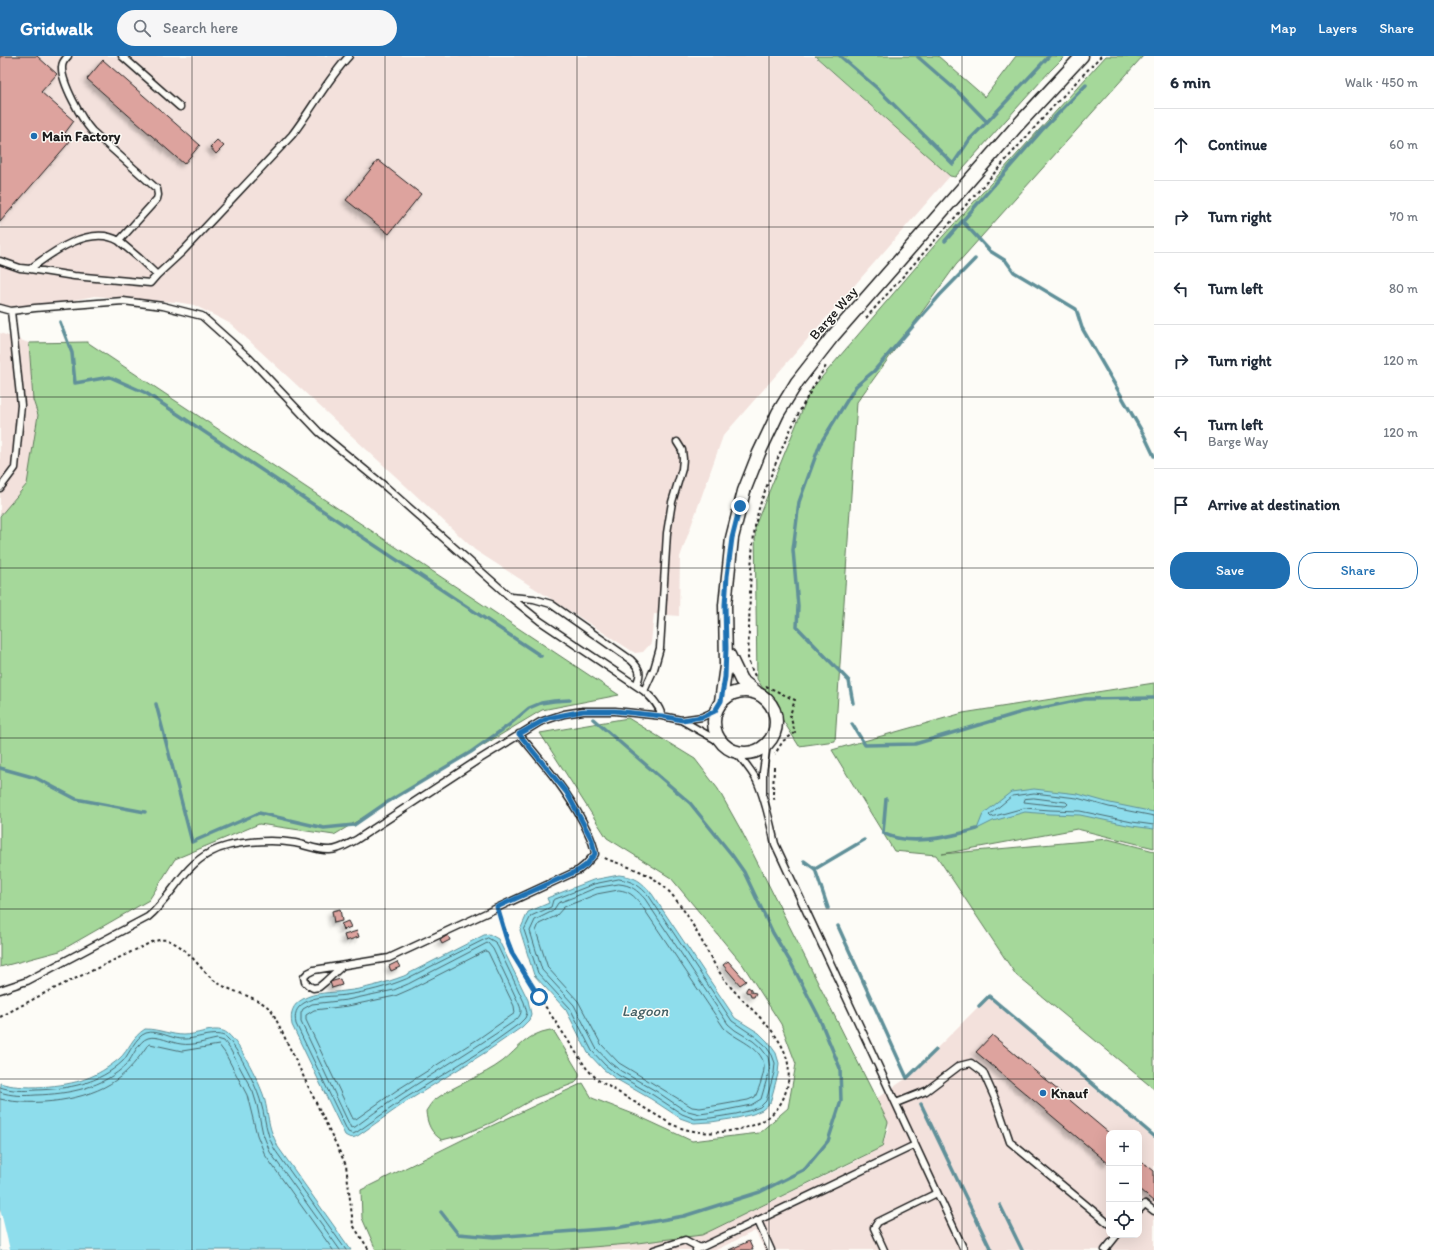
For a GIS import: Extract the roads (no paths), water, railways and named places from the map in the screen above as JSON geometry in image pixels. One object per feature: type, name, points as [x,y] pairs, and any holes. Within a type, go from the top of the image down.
[{"type":"street","name":"Barge Way","points":[[718,706],[725,677],[725,605],[731,544],[740,506],[752,470],[778,414],[797,382],[820,351],[1016,127],[1082,56]]},
{"type":"street","name":"Barge Way","points":[[726,648],[732,664],[746,686],[760,688]]},
{"type":"street","points":[[760,688],[766,699],[773,707],[776,716],[776,725],[771,750],[758,751],[748,754],[737,753],[728,749],[720,742],[715,733],[713,722],[718,706],[729,695],[760,688]]},
{"type":"lane","points":[[68,56],[63,63],[63,77],[84,122],[158,191],[156,199],[119,241]]},
{"type":"lane","points":[[122,56],[180,107]]},
{"type":"lane","points":[[0,261],[20,268],[74,276],[150,283],[156,275],[183,251],[287,141],[308,115],[321,92],[349,56]]},
{"type":"lane","points":[[30,269],[49,254],[87,238],[104,235],[119,241],[156,275]]},
{"type":"lane","points":[[0,308],[11,311],[123,301],[163,306],[202,316],[249,358],[319,432],[387,488],[510,597],[540,621],[644,691],[655,702],[661,711],[662,716]]},
{"type":"lane","points":[[0,488],[15,468],[21,405],[11,311]]},
{"type":"lane","points":[[644,691],[654,669],[660,648],[666,533],[672,502],[681,475],[683,459],[682,450],[677,442]]},
{"type":"lane","points":[[510,597],[544,601],[569,616],[635,664],[640,672],[636,685]]},
{"type":"lane","points":[[682,720],[702,717],[718,706]]},
{"type":"lane","points":[[0,990],[27,981],[148,917],[162,904],[189,868],[210,852],[221,847],[279,840],[323,850],[341,848],[356,840],[519,734],[548,718],[583,711],[615,711],[662,716],[682,720],[720,742]]},
{"type":"lane","points":[[342,966],[325,982],[316,988],[310,987],[305,982],[304,977],[311,971],[389,958],[579,870],[586,865],[595,854],[592,840],[567,793],[519,734]]},
{"type":"lane","points":[[764,798],[763,772],[771,750]]},
{"type":"lane","points":[[737,753],[750,769],[757,781],[764,798],[775,844],[964,1250]]},
{"type":"lane","points":[[896,1103],[926,1091],[959,1066],[971,1064],[983,1072],[996,1101],[1010,1142],[1106,1222]]},
{"type":"lane","points":[[654,1250],[685,1240],[698,1249],[916,1146]]},
{"type":"lane","points":[[884,1250],[874,1228],[878,1222],[937,1193]]},
{"type":"lane","points":[[1142,1207],[1145,1204],[1154,1211]]},
{"type":"lane","points":[[758,1221],[771,1250]]},
{"type":"lane","points":[[1105,1250],[1115,1238]]},
{"type":"water","points":[[1034,789],[1078,794],[1110,803],[1154,812],[1154,829],[1080,815],[1025,812],[993,821],[977,829],[983,814],[1011,792]]},
{"type":"water","name":"Lagoon","points":[[619,875],[634,878],[652,894],[735,1018],[759,1033],[776,1053],[779,1063],[778,1074],[770,1103],[762,1110],[737,1118],[711,1122],[694,1123],[680,1118],[616,1079],[603,1069],[588,1053],[566,1010],[534,975],[520,930],[528,912],[549,903],[547,898],[593,880]]},
{"type":"water","points":[[489,934],[498,939],[528,1000],[531,1014],[529,1020],[522,1027],[486,1052],[406,1102],[356,1137],[352,1138],[345,1135],[292,1025],[291,1017],[296,1004],[299,1001],[313,995],[360,989],[404,976],[484,935]]},
{"type":"water","points":[[145,1029],[184,1035],[214,1030],[223,1031],[228,1034],[239,1047],[255,1075],[265,1099],[271,1130],[278,1147],[351,1250],[0,1250],[0,1083],[42,1087],[66,1084],[85,1079],[103,1070],[119,1059],[140,1032]]},
{"type":"waterway","points":[[840,56],[877,88],[953,164],[970,139],[1049,56]]},
{"type":"waterway","points":[[918,57],[957,91],[987,122]]},
{"type":"waterway","points":[[945,241],[1042,130],[1086,85]]},
{"type":"waterway","points":[[963,222],[990,251],[1006,261],[1014,272],[1076,309],[1082,328],[1144,435],[1154,456]]},
{"type":"waterway","points":[[853,703],[849,681],[797,627],[798,606],[793,550],[799,502],[820,444],[856,386],[874,371],[940,295],[975,259]]},
{"type":"waterway","points":[[60,322],[72,353],[75,383],[110,377],[146,393],[541,656]]},
{"type":"waterway","points":[[852,724],[865,745],[915,744],[1022,712],[1085,699],[1154,698]]},
{"type":"waterway","points":[[156,704],[192,842],[259,813],[324,828],[354,825],[386,803],[471,752],[509,725],[529,708],[541,703],[570,700]]},
{"type":"waterway","points":[[441,1212],[458,1234],[494,1237],[616,1228],[684,1216],[760,1192],[805,1169],[828,1141],[841,1101],[840,1068],[818,1015],[791,963],[773,933],[744,872],[690,803],[593,719]]},
{"type":"waterway","points":[[0,768],[36,778],[76,799],[145,812]]},
{"type":"waterway","points":[[886,799],[883,833],[893,837],[917,840],[930,839],[955,835],[977,829]]},
{"type":"waterway","points":[[828,908],[815,869],[864,840]]},
{"type":"waterway","points":[[804,861],[815,869]]},
{"type":"waterway","points":[[838,926],[907,1078],[936,1050]]},
{"type":"waterway","points":[[979,1006],[989,996],[1154,1136]]},
{"type":"waterway","points":[[921,1104],[991,1250]]},
{"type":"waterway","points":[[1000,1205],[1022,1250]]},
{"type":"place","name":"Main Factory","points":[[34,136]]},
{"type":"place","name":"Knauf","points":[[1043,1093]]}]
